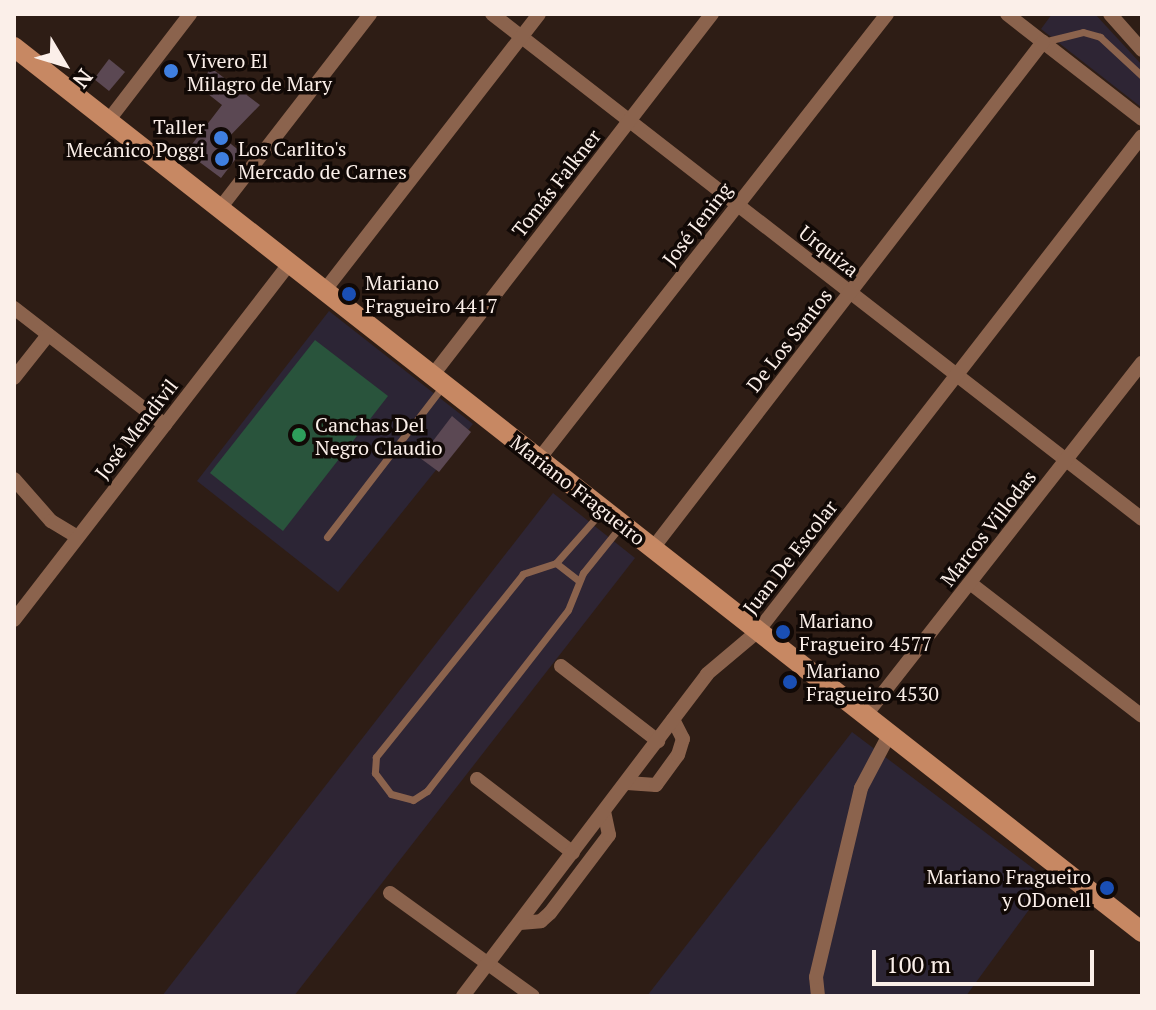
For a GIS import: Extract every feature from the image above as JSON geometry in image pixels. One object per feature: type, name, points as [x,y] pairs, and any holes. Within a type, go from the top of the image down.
[{"type":"main road","name":"Mariano Fragueiro","points":[[14,47],[1142,932]]},
{"type":"street","points":[[108,121],[190,14]]},
{"type":"street","points":[[221,207],[370,14]]},
{"type":"street","name":"Urquiza","points":[[492,14],[1142,519]]},
{"type":"street","points":[[325,290],[539,14]]},
{"type":"street","name":"Tomás Falkner","points":[[438,380],[712,14]]},
{"type":"street","name":"José Jening","points":[[539,459],[887,14]]},
{"type":"street","points":[[1007,14],[1142,119]]},
{"type":"street","points":[[1110,14],[1142,50]]},
{"type":"street","name":"De Los Santos","points":[[653,548],[1043,42]]},
{"type":"street","name":"Juan De Escolar","points":[[463,996],[707,674],[758,631],[1142,136]]},
{"type":"street","name":"José Mendivil","points":[[14,620],[291,262]]},
{"type":"street","points":[[14,308],[165,425]]},
{"type":"street","points":[[14,378],[48,335]]},
{"type":"street","name":"Marcos Villodas","points":[[865,716],[1142,363]]},
{"type":"street","points":[[14,479],[51,521],[78,537]]},
{"type":"street","points":[[970,583],[1142,716]]},
{"type":"street","points":[[561,666],[658,741]]},
{"type":"street","points":[[627,783],[656,785],[678,755],[683,739],[673,719]]},
{"type":"street","points":[[818,996],[816,977],[861,788],[889,735]]},
{"type":"street","points":[[477,779],[573,853]]},
{"type":"street","points":[[520,923],[541,921],[609,835],[604,812]]},
{"type":"street","points":[[390,893],[533,996]]},
{"type":"lane","points":[[1043,42],[1083,32],[1100,37],[1142,76]]},
{"type":"lane","points":[[327,537],[438,380]]},
{"type":"lane","points":[[603,509],[556,563],[523,574],[376,757],[375,773],[391,794],[413,800],[427,791],[568,610],[579,581],[623,524]]},
{"type":"lane","points":[[556,563],[579,581]]},
{"type":"shaded area","points":[[1052,14],[1095,14],[1142,65],[1141,107],[1041,29]]},
{"type":"shaded area","name":"Canchas Del Negro Claudio","points":[[329,311],[473,424],[338,592],[197,481]]},
{"type":"shaded area","points":[[553,493],[635,558],[294,996],[162,996]]},
{"type":"shaded area","points":[[852,732],[1050,881],[966,996],[647,996]]},
{"type":"green space","name":"Canchas Del Negro Claudio","points":[[315,340],[388,396],[283,531],[210,473]]},
{"type":"building","points":[[109,59],[125,72],[109,91],[94,79]]},
{"type":"building","points":[[211,68],[260,105],[226,140],[241,152],[221,178],[186,152],[222,105],[198,86]]},
{"type":"building","name":"Canchas Del Negro Claudio","points":[[452,416],[471,432],[439,472],[420,458]]},
{"type":"place","name":"Vivero El Milagro de Mary","points":[[171,71]]},
{"type":"place","name":"Taller Mecánico Poggi","points":[[221,138]]},
{"type":"place","name":"Los Carlito's Mercado de Carnes","points":[[222,159]]},
{"type":"place","name":"Mariano Fragueiro 4417","points":[[349,294]]},
{"type":"place","name":"Canchas Del Negro Claudio","points":[[299,435]]},
{"type":"place","name":"Mariano Fragueiro 4577","points":[[783,632]]},
{"type":"place","name":"Mariano Fragueiro 4530","points":[[790,682]]},
{"type":"place","name":"Mariano Fragueiro y ODonell","points":[[1107,888]]}]
